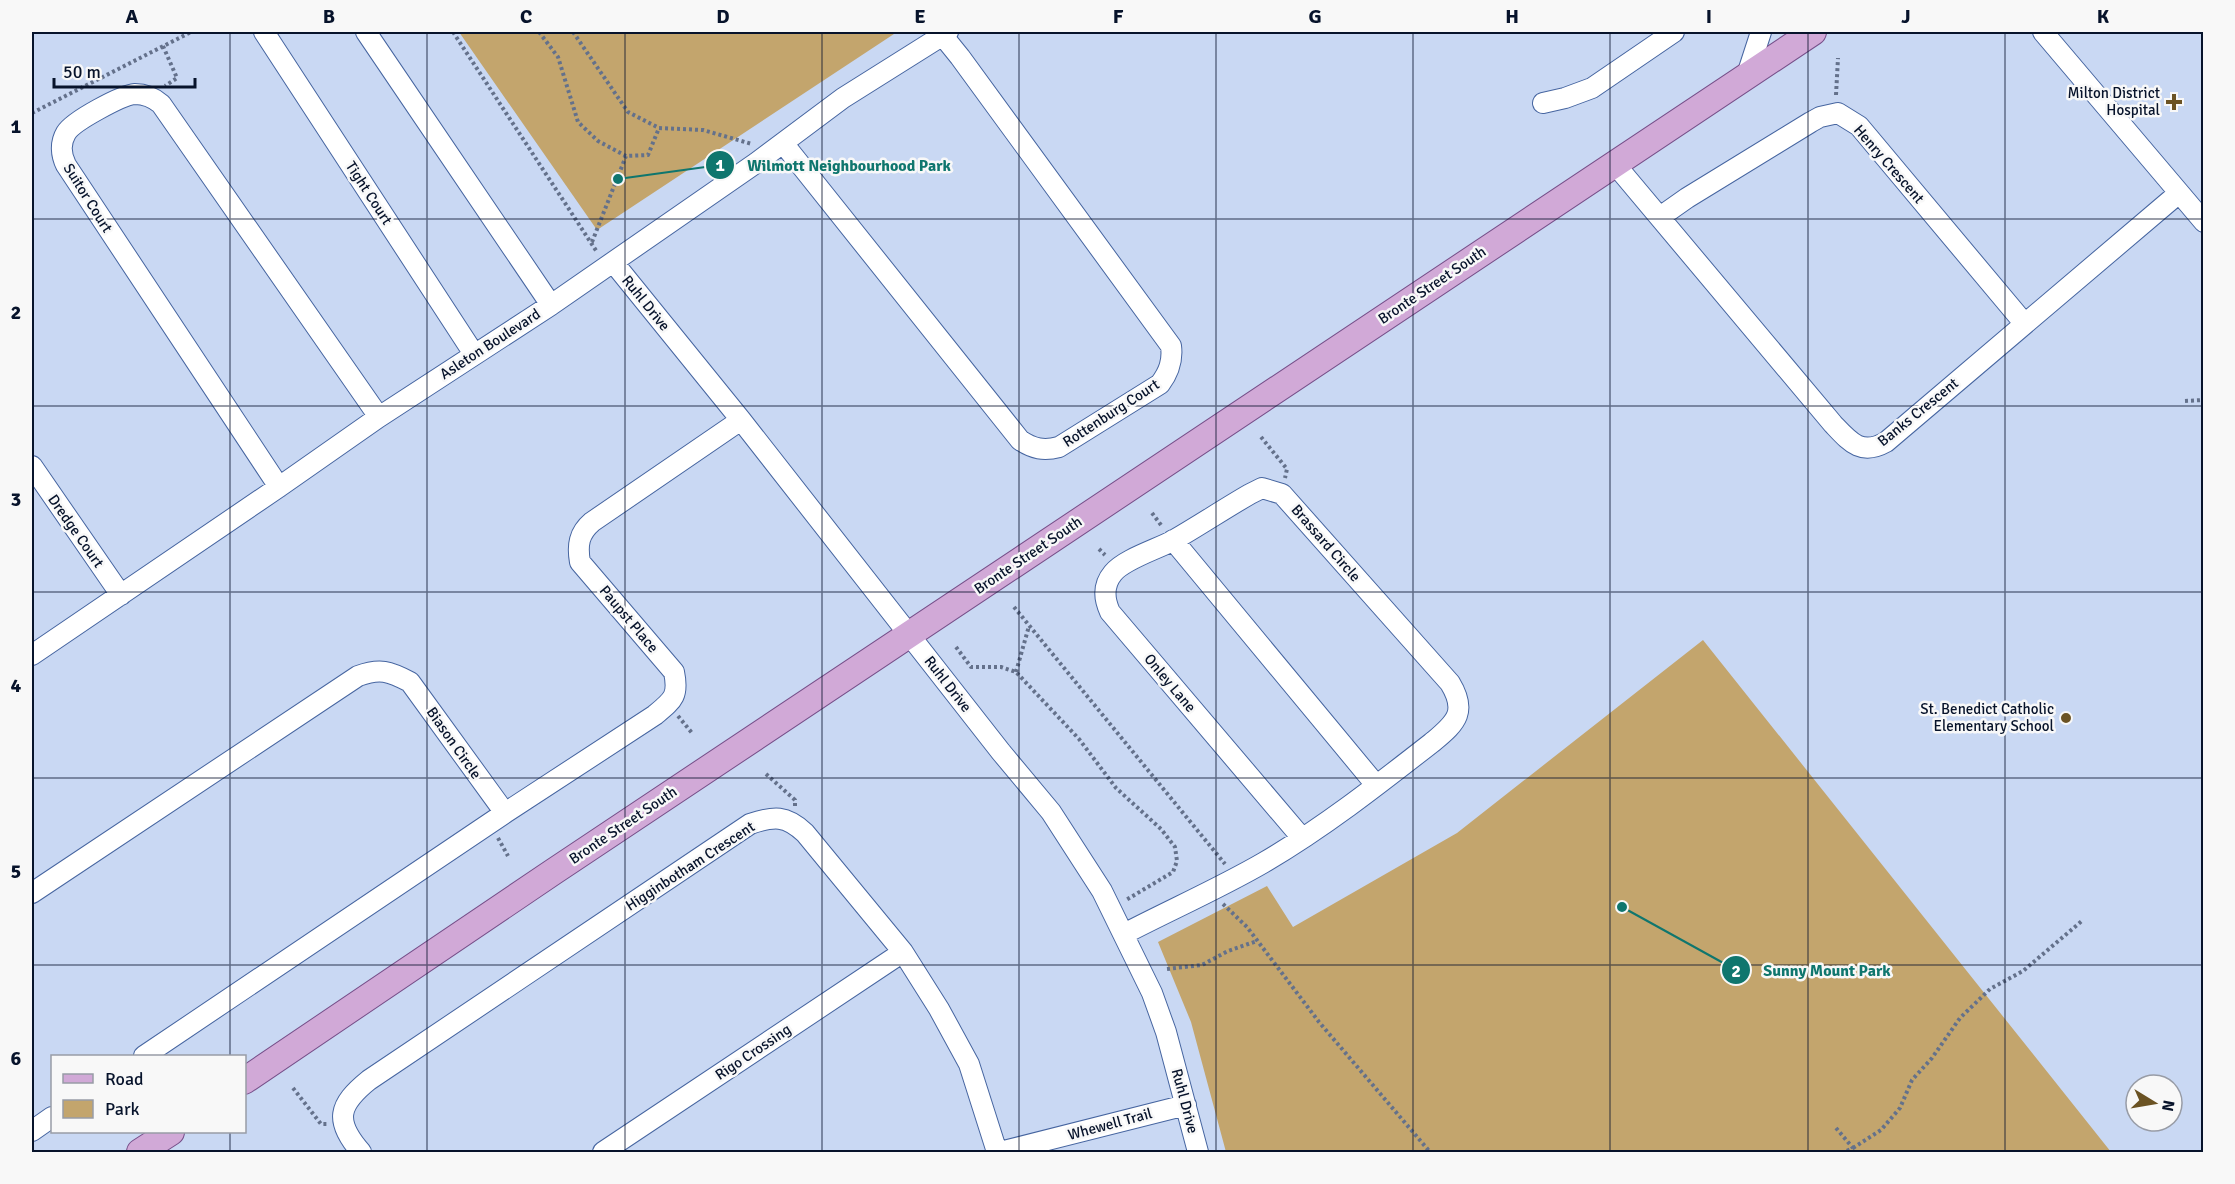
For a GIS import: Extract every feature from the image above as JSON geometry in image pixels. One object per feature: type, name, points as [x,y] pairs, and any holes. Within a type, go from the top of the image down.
[{"type":"main road","name":"Bronte Street South","points":[[246,1081],[553,872],[1812,32]]},
{"type":"main road","points":[[140,1152],[168,1133]]},
{"type":"street","name":"Tight Court","points":[[264,32],[474,354]]},
{"type":"street","points":[[366,32],[551,305]]},
{"type":"street","points":[[1543,103],[1592,88],[1674,32]]},
{"type":"street","points":[[1748,75],[1761,32]]},
{"type":"street","points":[[2043,32],[2204,222]]},
{"type":"street","name":"Asleton Boulevard","points":[[32,655],[279,488],[379,417],[551,305],[843,98],[945,34]]},
{"type":"street","name":"Rottenburg Court","points":[[778,146],[1020,440],[1028,445],[1046,450],[1059,447],[1160,384],[1168,374],[1172,356],[1171,346],[945,34]]},
{"type":"street","name":"Suitor Court","points":[[149,96],[126,95],[75,124],[67,131],[63,140],[62,158],[279,488]]},
{"type":"street","points":[[149,96],[161,104],[379,417]]},
{"type":"street","name":"Henry Crescent","points":[[1660,217],[1810,122],[1838,113],[1859,126],[2024,323]]},
{"type":"street","name":"Banks Crescent","points":[[1614,163],[1833,424],[1854,444],[1862,447],[1876,447],[1886,442],[2179,193]]},
{"type":"street","name":"Ruhl Drive","points":[[609,264],[741,420],[1001,752],[1051,812],[1111,908],[1152,993],[1166,1032],[1198,1152]]},
{"type":"street","name":"Paupst Place","points":[[505,813],[655,715],[674,697],[677,686],[674,672],[580,562],[579,540],[584,529],[592,522],[741,420]]},
{"type":"street","name":"Dredge Court","points":[[32,466],[121,595]]},
{"type":"street","name":"Brassard Circle","points":[[1124,934],[1262,863],[1302,838],[1376,785],[1448,729],[1459,714],[1458,696],[1450,683],[1282,494],[1262,488],[1173,540]]},
{"type":"street","points":[[1173,540],[1376,785]]},
{"type":"street","name":"Onley Lane","points":[[1173,540],[1113,573],[1106,586],[1105,601],[1110,612],[1302,838]]},
{"type":"street","name":"Biason Circle","points":[[32,893],[358,676],[375,670],[394,674],[410,682],[505,813]]},
{"type":"street","points":[[145,1055],[505,813]]},
{"type":"street","name":"Higginbotham Crescent","points":[[343,1126],[343,1110],[351,1094],[379,1073],[750,824],[769,818],[794,822]]},
{"type":"street","points":[[794,822],[856,893],[903,952],[939,1009],[969,1064],[998,1152]]},
{"type":"street","name":"Rigo Crossing","points":[[603,1152],[903,952]]},
{"type":"street","name":"Whewell Trail","points":[[998,1152],[1186,1105]]},
{"type":"street","points":[[32,1131],[51,1118]]},
{"type":"street","points":[[343,1126],[361,1152]]},
{"type":"path","points":[[32,113],[191,32]]},
{"type":"path","points":[[453,32],[591,242],[609,264]]},
{"type":"path","points":[[539,32],[558,57],[578,122],[598,141],[626,156],[648,155],[659,128]]},
{"type":"path","points":[[573,32],[628,112],[659,128],[703,130],[778,146]]},
{"type":"path","points":[[149,96],[177,78],[163,46]]},
{"type":"path","points":[[1836,99],[1839,58]]},
{"type":"path","points":[[591,242],[626,156]]},
{"type":"path","points":[[2185,401],[2204,400]]},
{"type":"path","points":[[1261,437],[1287,469],[1282,494]]},
{"type":"path","points":[[1014,608],[1227,866],[1234,878]]},
{"type":"path","points":[[1016,672],[1030,626]]},
{"type":"path","points":[[956,647],[970,667],[1001,667],[1016,672],[1079,739],[1116,788],[1161,829],[1175,847],[1177,861],[1173,872],[1111,908]]},
{"type":"path","points":[[766,774],[795,800],[794,822]]},
{"type":"path","points":[[1212,889],[1228,910],[1247,927],[1319,1022],[1430,1152]]},
{"type":"path","points":[[1844,1152],[1881,1130],[1900,1108],[1912,1080],[1932,1058],[1960,1018],[1990,989],[2022,971],[2083,920]]},
{"type":"path","points":[[1167,969],[1202,965],[1228,951],[1257,941]]},
{"type":"path","points":[[293,1088],[321,1124],[343,1126]]},
{"type":"path","points":[[1836,1128],[1853,1148]]},
{"type":"path","points":[[1735,1152],[1747,1152]]},
{"type":"green space","points":[[459,32],[897,32],[597,230]]},
{"type":"green space","points":[[1703,640],[2111,1152],[1226,1152],[1191,1022],[1158,942],[1267,886],[1293,927],[1457,833]]},
{"type":"place","name":"Milton District Hospital","points":[[2174,102]]},
{"type":"place","name":"Wilmott Neighbourhood Park","points":[[618,179]]},
{"type":"place","name":"St. Benedict Catholic Elementary School","points":[[2066,718]]},
{"type":"place","name":"Sunny Mount Park","points":[[1622,907]]}]
